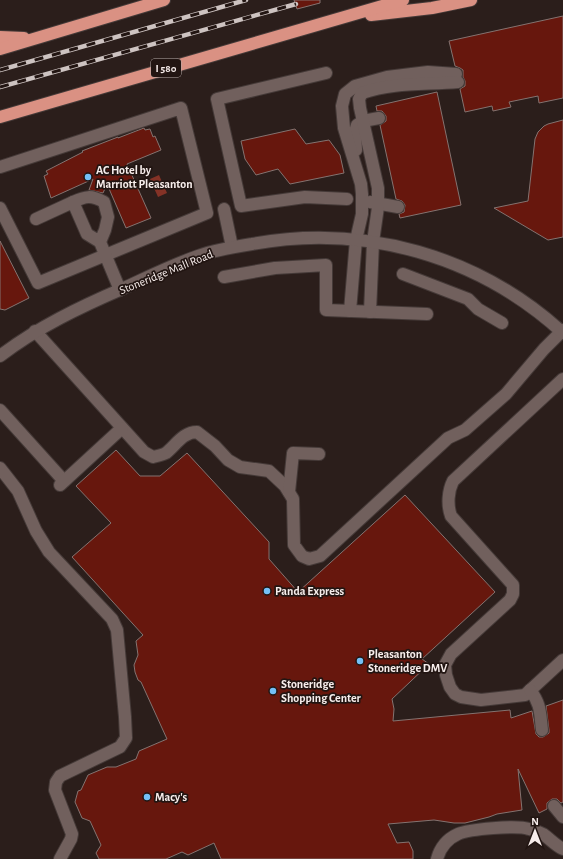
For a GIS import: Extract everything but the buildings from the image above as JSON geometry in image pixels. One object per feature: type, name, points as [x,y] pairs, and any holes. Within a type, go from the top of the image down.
[{"type":"highway","points":[[0,49],[164,0]]},
{"type":"highway","name":"I 580","points":[[0,117],[403,0]]},
{"type":"highway","points":[[332,20],[432,8],[471,0]]},
{"type":"highway","points":[[0,37],[33,39]]},
{"type":"street","points":[[350,311],[356,240],[362,202],[361,184],[344,128],[342,106],[345,94],[355,86],[387,77],[428,72],[457,78],[390,86],[362,93],[359,99],[378,188],[378,203],[373,242],[370,312]]},
{"type":"street","points":[[326,73],[217,99],[241,206],[306,197],[347,199]]},
{"type":"street","points":[[0,167],[181,108],[207,213],[38,283],[0,208]]},
{"type":"street","points":[[358,173],[355,132],[357,125],[363,122],[380,122],[368,131],[367,136]]},
{"type":"street","points":[[36,219],[84,197],[94,197],[104,202],[108,217],[100,242]]},
{"type":"street","points":[[73,202],[87,234],[100,242],[120,290]]},
{"type":"street","points":[[362,202],[378,203],[398,207]]},
{"type":"street","points":[[224,209],[232,247]]},
{"type":"street","name":"Stoneridge Mall Road","points":[[0,356],[5,345],[64,315],[198,256],[232,247],[270,240],[303,238],[373,242],[428,254],[474,273],[516,296],[540,312],[563,331]]},
{"type":"street","points":[[224,277],[275,268],[326,265],[326,310],[427,314]]},
{"type":"street","points":[[403,274],[468,299],[478,309],[502,323]]},
{"type":"street","points":[[35,331],[144,452],[153,457],[164,454],[190,432],[197,432],[215,446],[228,460],[240,467],[270,471],[285,486],[293,499],[294,546],[302,556],[309,559],[320,556],[448,438],[465,430],[506,394],[544,349],[563,331]]},
{"type":"street","points":[[563,379],[453,481],[450,486],[449,510],[451,516],[512,585],[513,594],[510,600],[451,654],[445,665],[446,675],[450,687],[455,694],[462,698],[481,700],[525,695],[563,660]]},
{"type":"street","points":[[0,410],[62,483],[122,428]]},
{"type":"street","points":[[289,492],[293,453],[319,454]]},
{"type":"street","points":[[0,468],[18,491],[36,530],[49,552],[112,619],[117,630],[126,738],[120,747],[60,776],[56,782],[55,790],[72,834],[71,839],[60,859]]},
{"type":"street","points":[[530,690],[540,706],[542,730]]},
{"type":"street","points":[[554,806],[563,817]]},
{"type":"street","points":[[436,859],[440,849],[450,839],[459,833],[515,827],[528,828],[543,834],[557,846],[563,848]]},
{"type":"shaded area","points":[[159,175],[167,193],[158,197],[150,179]]},
{"type":"railway","points":[[0,70],[246,0]]},
{"type":"railway","points":[[0,87],[296,4]]},
{"type":"place","name":"AC Hotel by Marriott Pleasanton","points":[[88,177]]},
{"type":"place","name":"Panda Express","points":[[267,591]]},
{"type":"place","name":"Pleasanton Stoneridge DMV","points":[[360,661]]},
{"type":"place","name":"Stoneridge Shopping Center","points":[[273,691]]},
{"type":"place","name":"Macy's","points":[[147,797]]}]
